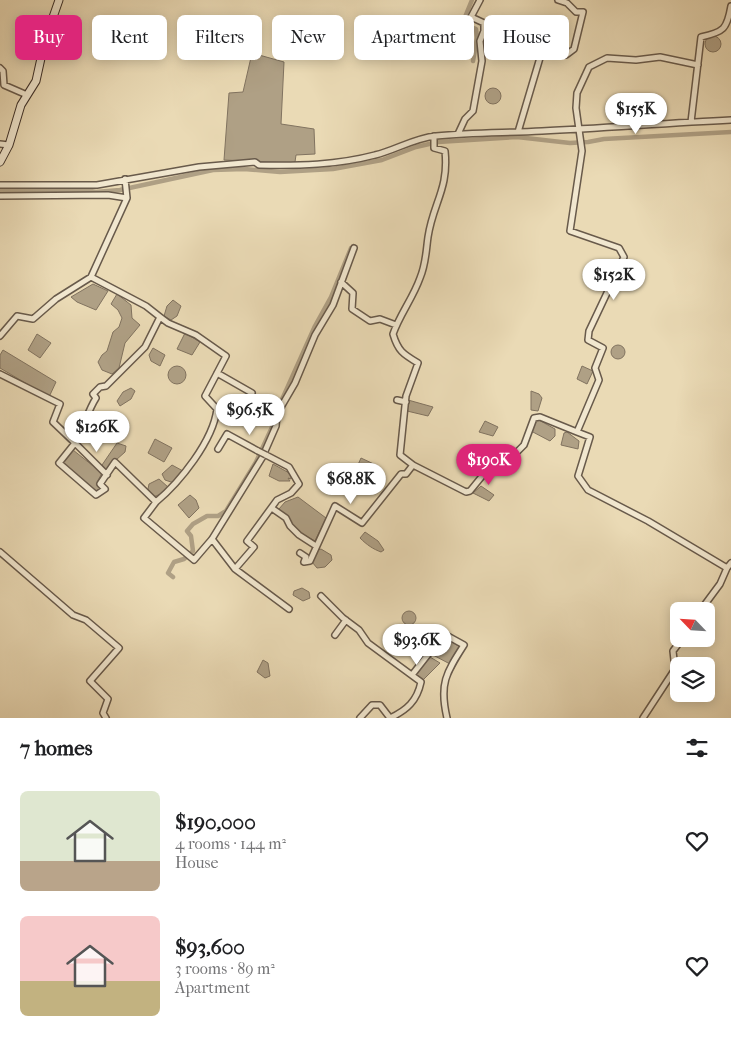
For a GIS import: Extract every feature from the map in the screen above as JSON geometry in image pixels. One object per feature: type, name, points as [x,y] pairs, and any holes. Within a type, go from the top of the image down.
[{"type":"street","points":[[1,161],[9,145],[21,105],[36,81],[45,40],[59,0]]},
{"type":"street","points":[[458,134],[465,119],[473,111],[480,69],[480,41],[484,31],[484,23],[471,17],[480,0]]},
{"type":"street","points":[[518,132],[542,51],[566,55],[574,49],[583,12],[576,12],[566,3],[558,0]]},
{"type":"street","points":[[691,122],[701,37],[717,33],[728,24],[731,6]]},
{"type":"street","points":[[577,432],[599,380],[595,368],[603,348],[588,340],[589,331],[624,257],[619,248],[570,231],[577,191],[581,145],[577,93],[589,67],[606,58],[636,60],[660,57],[698,65]]},
{"type":"street","points":[[0,68],[3,71],[4,84],[28,95]]},
{"type":"street","points":[[0,185],[97,185],[224,164],[255,162],[259,165],[296,166],[342,162],[378,154],[404,143],[458,134],[580,132],[731,120]]},
{"type":"street","points":[[434,137],[434,148],[445,151],[446,172],[444,189],[428,238],[426,261],[420,280],[393,334],[396,347],[418,363],[410,381],[400,455],[413,465],[466,492],[470,491],[492,464],[509,468],[515,454],[524,445],[534,418],[540,417],[590,437],[578,476],[588,490],[729,566],[720,584],[707,602]]},
{"type":"street","points":[[0,144],[9,145]]},
{"type":"street","points":[[0,336],[17,316],[33,319],[56,299],[91,277],[127,198],[125,181]]},
{"type":"street","points":[[0,196],[108,195],[127,198]]},
{"type":"street","points":[[91,277],[146,306],[168,323],[196,335],[226,356],[205,396],[217,409],[206,437],[183,475],[156,502],[144,518],[194,560],[212,539],[262,458],[276,426],[277,414],[295,383],[341,282],[354,248]]},
{"type":"street","points":[[341,282],[353,293],[352,309],[370,321],[380,319],[396,325]]},
{"type":"street","points":[[156,502],[115,462],[100,484],[105,489],[96,495],[59,463],[84,428],[89,408],[96,398],[93,394],[106,386],[145,347],[160,317]]},
{"type":"street","points":[[217,373],[252,393]]},
{"type":"street","points":[[0,374],[60,404],[53,422],[107,475]]},
{"type":"street","points":[[397,400],[406,402]]},
{"type":"street","points":[[218,449],[228,434],[288,467],[300,484],[291,492],[282,496],[273,509],[264,516],[247,541],[254,547],[235,569]]},
{"type":"street","points":[[300,554],[306,557],[304,562],[310,561],[335,506],[362,523],[401,474],[406,474],[413,465]]},
{"type":"street","points":[[273,509],[286,518],[290,526],[299,535],[316,546]]},
{"type":"street","points":[[212,539],[235,569],[288,609]]},
{"type":"street","points":[[0,552],[73,615],[86,620],[119,648],[90,681],[108,699],[103,713],[106,718]]},
{"type":"street","points":[[321,596],[359,630],[368,643],[420,682],[416,697],[409,706],[390,718],[380,705],[372,705],[360,718]]},
{"type":"street","points":[[335,635],[346,620]]},
{"type":"street","points":[[412,675],[444,634],[464,645],[445,677],[442,697],[447,718]]},
{"type":"street","points":[[643,718],[675,669],[673,651],[675,648]]},
{"type":"shaded area","points":[[713,36],[721,44],[713,52],[705,44]]},
{"type":"shaded area","points":[[262,56],[284,62],[281,124],[314,129],[315,154],[296,155],[295,162],[293,163],[224,160],[229,93],[243,92],[250,60],[262,60]]},
{"type":"shaded area","points":[[493,88],[499,90],[501,96],[499,102],[493,104],[487,102],[485,96],[487,90]]},
{"type":"shaded area","points":[[93,284],[108,291],[96,310],[77,302],[71,297]]},
{"type":"shaded area","points":[[117,294],[131,305],[132,318],[140,325],[125,343],[119,368],[112,374],[102,370],[98,362],[107,351],[113,332],[119,327],[122,318],[118,310],[111,304]]},
{"type":"shaded area","points":[[173,300],[181,306],[177,316],[171,320],[164,316],[167,306]]},
{"type":"shaded area","points":[[185,333],[200,342],[192,355],[177,349]]},
{"type":"shaded area","points":[[37,334],[51,343],[40,358],[28,350]]},
{"type":"shaded area","points":[[615,345],[621,345],[625,352],[621,359],[615,359],[611,355],[611,349]]},
{"type":"shaded area","points":[[153,348],[165,355],[160,366],[151,361],[149,355]]},
{"type":"shaded area","points":[[3,350],[56,382],[49,397],[0,368],[0,355]]},
{"type":"shaded area","points":[[173,366],[181,366],[186,371],[184,382],[173,384],[168,379],[168,371]]},
{"type":"shaded area","points":[[582,366],[593,371],[587,384],[577,379]]},
{"type":"shaded area","points":[[131,388],[135,391],[131,399],[120,406],[117,401],[123,392]]},
{"type":"shaded area","points":[[531,391],[539,394],[542,398],[538,411],[531,410]]},
{"type":"shaded area","points":[[408,400],[433,407],[428,416],[407,411]]},
{"type":"shaded area","points":[[535,420],[539,420],[555,429],[555,436],[550,441],[531,431]]},
{"type":"shaded area","points":[[485,421],[498,427],[493,436],[479,432]]},
{"type":"shaded area","points":[[567,432],[579,441],[578,449],[561,445],[564,433]]},
{"type":"shaded area","points":[[155,439],[172,448],[164,462],[148,453]]},
{"type":"shaded area","points":[[117,443],[126,446],[125,452],[106,469],[102,465]]},
{"type":"shaded area","points":[[73,450],[102,473],[97,482],[101,488],[96,492],[63,463]]},
{"type":"shaded area","points":[[361,458],[378,466],[371,476],[357,467]]},
{"type":"shaded area","points":[[273,464],[291,474],[291,479],[288,478],[290,481],[279,481],[269,476]]},
{"type":"shaded area","points":[[172,465],[183,471],[174,483],[165,480],[162,474]]},
{"type":"shaded area","points":[[159,479],[168,487],[161,494],[153,497],[148,489],[149,484]]},
{"type":"shaded area","points":[[481,486],[494,495],[489,501],[473,493]]},
{"type":"shaded area","points":[[190,495],[196,500],[199,508],[189,518],[178,505]]},
{"type":"shaded area","points":[[298,497],[326,518],[315,541],[295,530],[279,509],[285,502]]},
{"type":"shaded area","points":[[365,532],[378,541],[384,550],[378,551],[360,538]]},
{"type":"shaded area","points":[[321,549],[331,555],[332,560],[325,567],[317,568],[312,562],[318,550]]},
{"type":"shaded area","points":[[302,588],[309,592],[310,598],[303,601],[293,595],[294,591]]},
{"type":"shaded area","points":[[406,611],[412,611],[416,618],[412,625],[406,625],[402,621],[402,615]]},
{"type":"shaded area","points":[[444,637],[460,647],[450,664],[433,655]]},
{"type":"shaded area","points":[[430,657],[440,663],[422,681],[415,676]]},
{"type":"shaded area","points":[[263,660],[268,663],[270,676],[265,678],[257,672]]},
{"type":"waterway","points":[[472,0],[465,17],[469,26],[476,29],[477,38],[473,61]]},
{"type":"waterway","points":[[0,191],[86,190],[96,192],[120,190],[213,170],[244,169],[280,172],[333,169],[382,160],[416,147],[438,142],[517,137],[570,143],[604,139],[731,132]]},
{"type":"waterway","points":[[280,404],[315,326],[331,297],[351,248]]},
{"type":"waterway","points":[[173,577],[168,573],[174,562],[184,559],[193,551],[191,536],[187,531],[193,524],[207,516],[218,516],[226,511],[256,462],[273,425],[277,410]]}]
